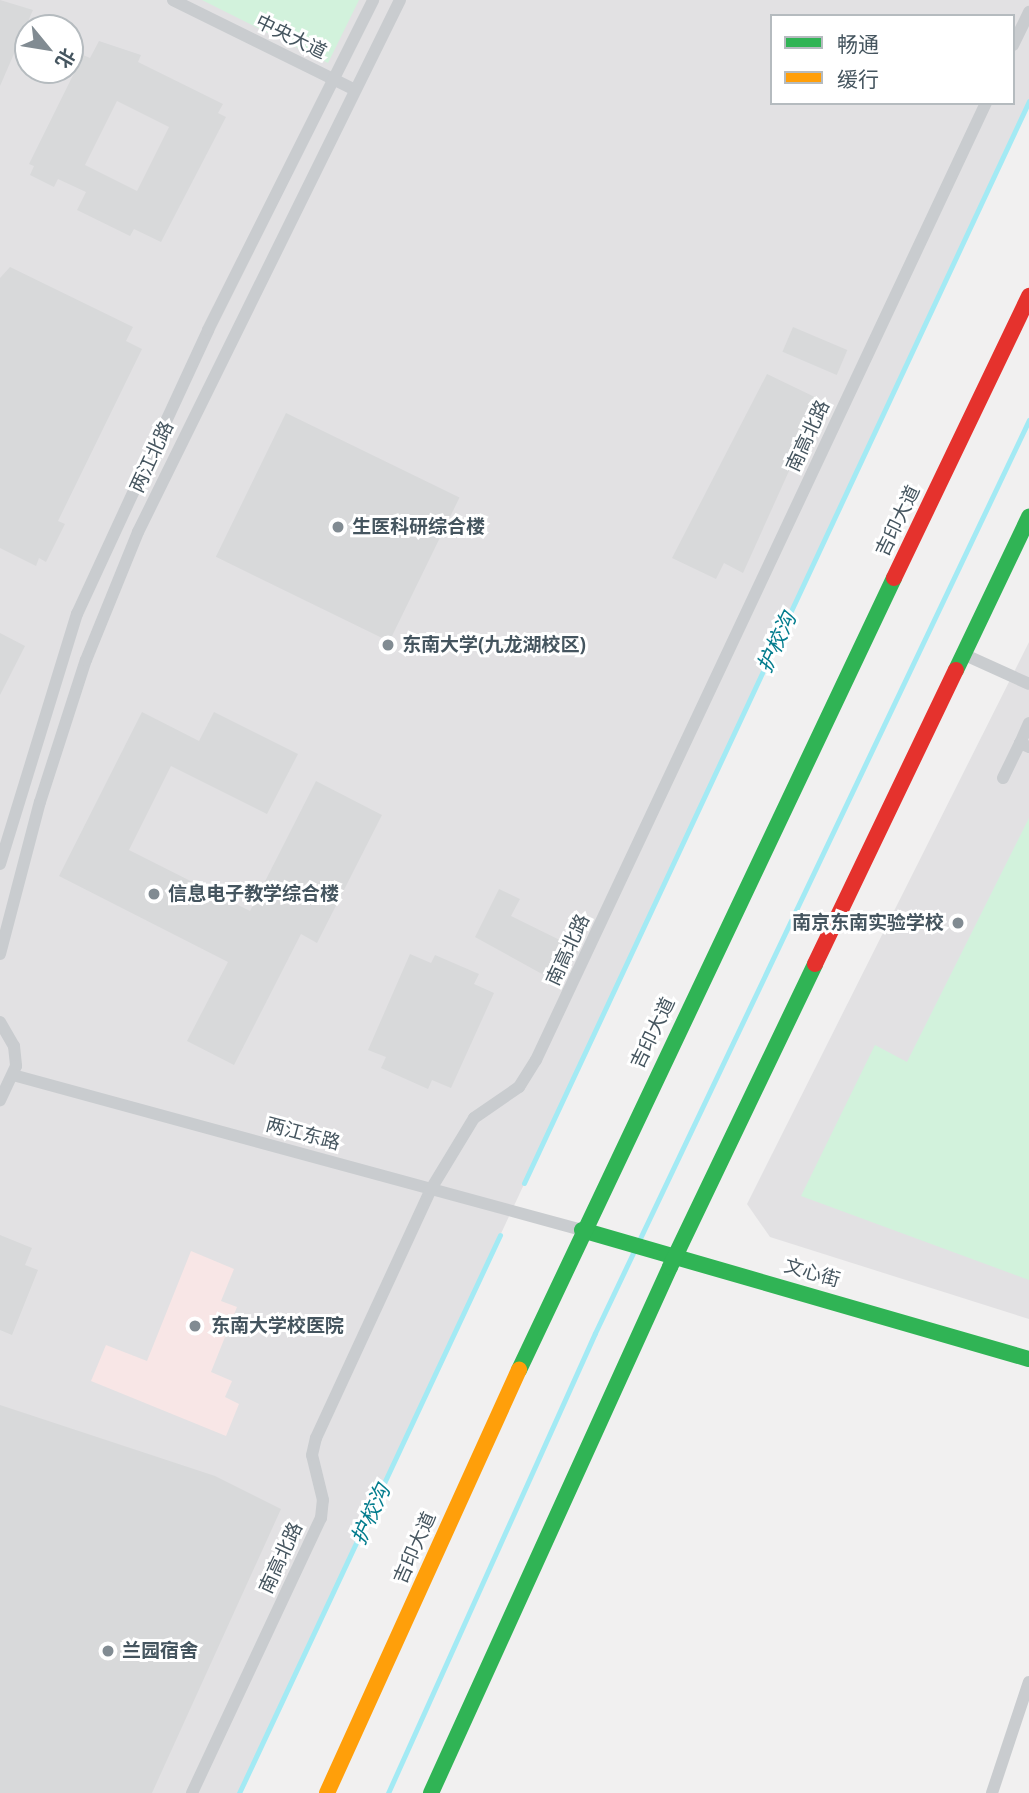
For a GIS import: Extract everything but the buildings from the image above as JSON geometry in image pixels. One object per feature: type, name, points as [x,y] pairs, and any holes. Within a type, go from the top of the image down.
[{"type":"main road","name":"吉印大道","points":[[327,1793],[582,1230],[1029,298]]},
{"type":"main road","points":[[431,1793],[676,1255],[1029,517]]},
{"type":"main road","name":"文心街","points":[[582,1230],[1029,1359]]},
{"type":"street","name":"中央大道","points":[[173,0],[355,90]]},
{"type":"street","name":"两江北路","points":[[0,864],[76,614],[202,341],[373,0]]},
{"type":"street","name":"两江北路","points":[[0,954],[53,763],[133,545],[400,0]]},
{"type":"street","points":[[1015,41],[1029,12]]},
{"type":"street","name":"南高北路","points":[[192,1793],[321,1518],[323,1500],[312,1455],[316,1438],[431,1189],[474,1118],[519,1087],[536,1060],[985,105]]},
{"type":"street","points":[[963,654],[1029,684]]},
{"type":"street","points":[[1003,778],[1025,745],[1029,723]]},
{"type":"street","points":[[0,1022],[14,1046],[13,1075],[0,1101]]},
{"type":"street","name":"两江东路","points":[[13,1075],[582,1230]]},
{"type":"street","points":[[992,1793],[1029,1682]]},
{"type":"shaded area","name":"东南大学(九龙湖校区)","points":[[0,0],[1029,0],[1029,106],[239,1793],[0,1793]]},
{"type":"shaded area","name":"南京东南实验学校","points":[[1029,642],[1029,1319],[770,1237],[747,1204]]},
{"type":"shaded area","name":"东南大学校医院","points":[[191,1251],[234,1269],[221,1301],[237,1307],[211,1372],[232,1381],[225,1397],[239,1404],[226,1436],[91,1381],[106,1345],[147,1361]]},
{"type":"green space","points":[[202,0],[359,0],[328,63]]},
{"type":"green space","points":[[1029,818],[1029,1280],[801,1196],[875,1045],[907,1062]]},
{"type":"waterway","name":"护校沟","points":[[524,1183],[1029,101]]},
{"type":"waterway","points":[[388,1793],[595,1333],[1029,420]]},
{"type":"waterway","name":"护校沟","points":[[239,1793],[500,1235]]},
{"type":"traffic: fast","points":[[956,670],[1029,517]]},
{"type":"traffic: fast","points":[[519,1370],[894,578]]},
{"type":"traffic: fast","points":[[431,1793],[670,1267],[815,964]]},
{"type":"traffic: fast","points":[[582,1230],[1029,1359]]},
{"type":"traffic: slow","points":[[327,1793],[519,1370]]},
{"type":"traffic: jam","points":[[894,578],[1029,296]]},
{"type":"traffic: jam","points":[[815,964],[956,670]]},
{"type":"place","name":"生医科研综合楼","points":[[338,527]]},
{"type":"place","name":"东南大学(九龙湖校区)","points":[[388,645]]},
{"type":"place","name":"信息电子教学综合楼","points":[[154,894]]},
{"type":"place","name":"南京东南实验学校","points":[[958,923]]},
{"type":"place","name":"东南大学校医院","points":[[195,1326]]},
{"type":"place","name":"兰园宿舍","points":[[108,1651]]}]
